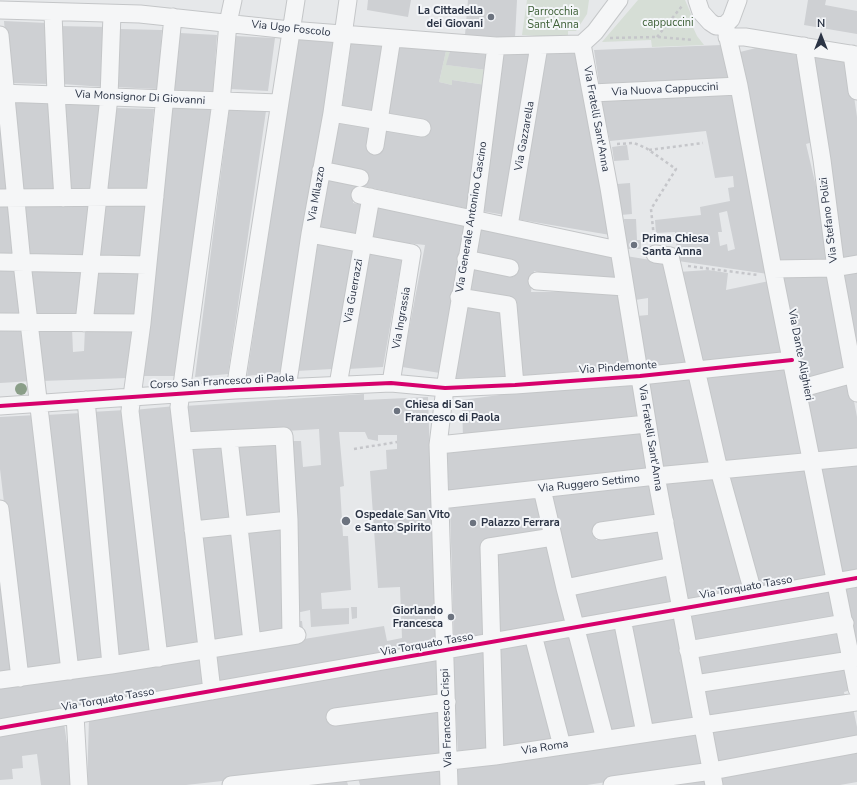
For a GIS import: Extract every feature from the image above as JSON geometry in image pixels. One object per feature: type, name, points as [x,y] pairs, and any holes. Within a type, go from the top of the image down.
[{"type":"street","points":[[212,691],[179,407],[221,102],[228,23],[233,0]]},
{"type":"street","points":[[235,390],[290,30],[296,0]]},
{"type":"street","name":"Via Milazzo","points":[[286,388],[310,234],[332,113],[348,0]]},
{"type":"street","points":[[582,44],[595,32],[619,0]]},
{"type":"street","points":[[726,31],[738,0]]},
{"type":"street","points":[[690,2],[716,26],[745,37],[855,54],[857,90]]},
{"type":"street","name":"Via Ugo Foscolo","points":[[0,10],[49,8],[112,14],[142,7],[173,17],[290,30],[496,46],[582,44]]},
{"type":"street","points":[[49,8],[63,198]]},
{"type":"street","points":[[84,323],[92,264],[109,97],[112,14]]},
{"type":"street","points":[[159,658],[130,411],[142,323],[147,265],[166,99],[173,17]]},
{"type":"street","name":"Via Dante Alighieri","points":[[726,31],[739,86],[774,273],[857,689]]},
{"type":"street","points":[[0,35],[8,199],[22,263],[30,322],[70,671]]},
{"type":"street","points":[[375,146],[392,38]]},
{"type":"street","name":"Via Fratelli Sant'Anna","points":[[582,44],[592,94],[664,522],[713,778]]},
{"type":"street","name":"Via Generale Antonino Cascino","points":[[445,388],[459,297],[474,219],[496,46]]},
{"type":"street","name":"Via Gazzarella","points":[[509,226],[539,46]]},
{"type":"street","name":"Via Stefano Polizi","points":[[804,46],[822,160],[835,261],[834,268],[855,373],[857,393]]},
{"type":"street","name":"Via Nuova Cappuccini","points":[[592,94],[739,86]]},
{"type":"street","name":"Via Monsignor Di Giovanni","points":[[2,93],[279,103]]},
{"type":"street","points":[[332,113],[422,128]]},
{"type":"street","points":[[321,170],[360,178]]},
{"type":"street","name":"Via Guerrazzi","points":[[338,385],[362,244],[366,196],[474,219]]},
{"type":"street","points":[[8,199],[155,197]]},
{"type":"street","points":[[474,219],[618,250]]},
{"type":"street","points":[[310,234],[362,244]]},
{"type":"street","name":"Via Ingrassia","points":[[362,244],[412,253],[391,383]]},
{"type":"street","points":[[655,254],[670,256],[719,470],[754,596]]},
{"type":"street","points":[[466,259],[510,268]]},
{"type":"street","points":[[0,262],[147,265]]},
{"type":"street","points":[[774,273],[834,268],[857,264]]},
{"type":"street","points":[[537,281],[625,287]]},
{"type":"street","points":[[459,297],[508,305],[515,385]]},
{"type":"street","points":[[0,322],[142,323]]},
{"type":"street","name":"Via Pindemonte","points":[[445,388],[515,385],[640,376],[792,360]]},
{"type":"street","points":[[806,387],[855,373]]},
{"type":"street","name":"Corso San Francesco di Paola","points":[[0,406],[132,396],[338,385],[391,383],[445,388]]},
{"type":"street","name":"Via Francesco Crispi","points":[[445,388],[438,445],[449,785]]},
{"type":"street","points":[[86,400],[111,665]]},
{"type":"street","points":[[438,445],[647,424]]},
{"type":"street","points":[[0,680],[159,658],[294,636],[284,436],[183,441]]},
{"type":"street","points":[[229,439],[252,642]]},
{"type":"street","name":"Via Ruggero Settimo","points":[[440,500],[656,476],[857,457]]},
{"type":"street","points":[[542,489],[575,628],[605,739]]},
{"type":"street","points":[[0,509],[20,678]]},
{"type":"street","points":[[193,530],[289,520]]},
{"type":"street","points":[[601,531],[664,522]]},
{"type":"street","points":[[495,756],[489,547],[553,537]]},
{"type":"street","points":[[565,588],[673,566]]},
{"type":"street","name":"Via Torquato Tasso","points":[[0,728],[857,578]]},
{"type":"street","points":[[622,619],[645,733]]},
{"type":"street","points":[[688,650],[845,623]]},
{"type":"street","points":[[533,635],[562,746]]},
{"type":"street","points":[[695,684],[851,660]]},
{"type":"street","points":[[335,717],[447,702]]},
{"type":"street","name":"Via Roma","points":[[231,785],[352,779],[448,762],[857,702]]},
{"type":"street","points":[[75,715],[79,785]]},
{"type":"street","points":[[618,784],[713,778],[857,744]]},
{"type":"path","points":[[657,37],[690,2]]},
{"type":"path","points":[[582,44],[604,38],[657,37],[693,40]]},
{"type":"path","points":[[611,145],[629,142],[649,150],[676,169],[651,209],[655,254]]},
{"type":"path","points":[[649,150],[703,143]]},
{"type":"path","points":[[672,265],[774,273]]},
{"type":"path","points":[[354,449],[397,442]]},
{"type":"green space","name":"Parrocchia Sant'Anna","points":[[527,0],[589,0],[587,14],[576,31],[568,31],[568,38],[522,35]]},
{"type":"green space","name":"cappuccini","points":[[638,0],[685,0],[694,21],[691,23],[697,36],[704,45],[652,47],[651,40],[602,42]]},
{"type":"green space","points":[[446,51],[450,51],[447,65],[487,70],[486,85],[452,80],[452,85],[439,82]]},
{"type":"building","name":"La Cittadella dei Giovani","points":[[368,0],[411,0],[408,17],[367,10]]},
{"type":"building","name":"La Cittadella dei Giovani","points":[[468,0],[517,0],[515,38],[465,35]]},
{"type":"building","points":[[808,0],[826,0],[825,5],[857,11],[857,34],[804,25]]},
{"type":"building","points":[[4,21],[47,23],[50,84],[9,83]]},
{"type":"building","points":[[58,26],[107,27],[104,87],[62,84]]},
{"type":"building","points":[[119,29],[162,30],[158,89],[115,87]]},
{"type":"building","points":[[180,33],[217,35],[213,92],[174,90]]},
{"type":"building","points":[[235,36],[275,38],[268,91],[230,89]]},
{"type":"building","points":[[298,38],[335,41],[281,372],[247,376]]},
{"type":"building","points":[[351,43],[386,45],[375,114],[342,109]]},
{"type":"building","points":[[722,45],[730,84],[600,89],[594,50]]},
{"type":"building","points":[[396,47],[446,51],[439,82],[452,85],[452,80],[486,85],[469,209],[363,186],[330,166],[338,119],[426,135],[429,123],[384,115]]},
{"type":"building","points":[[760,47],[801,56],[813,142],[806,144],[829,241],[831,261],[781,263],[767,193],[765,194],[740,52]]},
{"type":"building","points":[[577,50],[610,235],[516,219],[543,51]]},
{"type":"building","points":[[450,51],[489,55],[487,70],[446,65]]},
{"type":"building","points":[[502,52],[533,52],[505,215],[481,211]]},
{"type":"building","points":[[811,54],[849,62],[857,117],[857,256],[840,259]]},
{"type":"building","points":[[732,92],[768,274],[678,261],[675,232],[656,233],[655,220],[701,215],[700,207],[730,201],[728,188],[734,187],[733,176],[715,178],[706,131],[610,141],[600,96]],"holes":[[[727,211],[735,249],[728,251],[727,244],[720,246],[718,232],[722,232],[719,213]]]},
{"type":"building","points":[[12,103],[50,103],[55,191],[19,191]]},
{"type":"building","points":[[62,105],[102,105],[93,192],[69,192]]},
{"type":"building","points":[[114,108],[154,109],[146,192],[106,192]]},
{"type":"building","points":[[172,108],[212,108],[178,376],[144,376]]},
{"type":"building","points":[[0,110],[11,192],[0,192]]},
{"type":"building","points":[[229,110],[266,111],[228,374],[195,377]]},
{"type":"building","points":[[627,145],[629,160],[614,161],[612,147]]},
{"type":"building","points":[[327,178],[358,181],[353,203],[465,225],[440,373],[402,367],[425,245],[370,239],[317,228]]},
{"type":"building","points":[[630,183],[632,214],[620,215],[617,184]]},
{"type":"building","points":[[22,202],[93,204],[88,259],[25,257]]},
{"type":"building","points":[[146,203],[140,259],[99,259],[104,205]]},
{"type":"building","points":[[0,204],[13,205],[17,257],[0,257]]},
{"type":"building","points":[[624,219],[636,219],[637,240],[641,240],[641,249],[626,249]]},
{"type":"building","points":[[480,228],[612,253],[618,284],[562,278],[534,271],[531,292],[619,291],[633,367],[519,376],[514,302],[467,294],[472,267],[514,277],[516,264],[474,254]]},
{"type":"building","points":[[318,243],[354,249],[332,369],[296,371]]},
{"type":"building","points":[[367,251],[402,258],[383,367],[348,369]]},
{"type":"building","points":[[626,256],[669,263],[689,363],[646,366],[637,316],[648,315],[648,298],[635,300]]},
{"type":"building","points":[[0,268],[18,269],[24,317],[0,316]]},
{"type":"building","points":[[28,268],[86,269],[80,318],[35,317]]},
{"type":"building","points":[[857,268],[857,359],[842,271]]},
{"type":"building","points":[[96,270],[140,270],[135,319],[92,318]]},
{"type":"building","points":[[708,270],[728,273],[726,290],[769,281],[784,353],[700,362],[678,272]]},
{"type":"building","points":[[829,270],[847,369],[804,380],[782,273]]},
{"type":"building","points":[[465,302],[504,309],[510,377],[453,378]]},
{"type":"building","points":[[0,327],[25,328],[33,381],[0,383]]},
{"type":"building","points":[[34,327],[72,328],[73,352],[84,351],[85,328],[133,329],[127,378],[41,381]]},
{"type":"building","points":[[786,367],[804,453],[722,461],[703,376]]},
{"type":"building","points":[[692,376],[712,464],[662,467],[647,381]]},
{"type":"building","points":[[850,380],[857,417],[857,448],[817,452],[806,392]]},
{"type":"building","points":[[634,382],[641,422],[463,439],[462,400],[514,393]]},
{"type":"building","points":[[364,394],[364,400],[428,397],[436,647],[216,686],[212,654],[384,626],[387,641],[402,638],[400,587],[378,588],[370,471],[387,469],[386,450],[397,449],[397,435],[378,435],[378,441],[368,439],[365,432],[339,432],[344,486],[340,487],[343,536],[348,536],[351,590],[321,593],[322,609],[349,608],[349,624],[311,627],[310,610],[296,613],[289,441],[301,441],[303,467],[321,465],[319,429],[188,437],[185,406]]},
{"type":"building","points":[[175,406],[203,647],[162,651],[134,410]]},
{"type":"building","points":[[125,410],[153,654],[115,658],[91,412]]},
{"type":"building","points":[[81,413],[106,661],[74,665],[46,415]]},
{"type":"building","points":[[36,415],[66,666],[24,671],[0,469],[0,417]]},
{"type":"building","points":[[643,429],[650,470],[449,491],[446,451]]},
{"type":"building","points":[[279,440],[283,515],[242,518],[234,442]]},
{"type":"building","points":[[225,442],[233,520],[196,524],[187,444]]},
{"type":"building","points":[[857,464],[857,570],[842,572],[822,468]]},
{"type":"building","points":[[807,469],[829,575],[757,587],[726,477]]},
{"type":"building","points":[[716,479],[746,590],[687,600],[663,484]]},
{"type":"building","points":[[651,485],[656,518],[595,527],[596,540],[659,528],[665,563],[569,582],[548,497]]},
{"type":"building","points":[[539,497],[548,534],[484,544],[487,639],[454,644],[450,508]]},
{"type":"building","points":[[282,525],[285,633],[256,636],[244,529]]},
{"type":"building","points":[[234,529],[246,639],[211,643],[197,533]]},
{"type":"building","points":[[549,543],[569,623],[496,635],[494,550]]},
{"type":"building","points":[[0,546],[16,672],[0,674]]},
{"type":"building","points":[[667,572],[673,603],[578,621],[571,590]]},
{"type":"building","points":[[857,586],[857,647],[856,647],[846,588]]},
{"type":"building","points":[[832,590],[837,621],[695,645],[689,614]]},
{"type":"building","points":[[351,607],[357,607],[357,618],[352,619]]},
{"type":"building","points":[[675,615],[695,719],[650,726],[631,623]]},
{"type":"building","points":[[296,621],[302,621],[303,630],[296,630]]},
{"type":"building","points":[[617,625],[639,729],[608,733],[581,631]]},
{"type":"building","points":[[838,627],[844,657],[701,680],[696,652]]},
{"type":"building","points":[[571,633],[597,734],[565,740],[537,638]]},
{"type":"building","points":[[531,639],[557,743],[499,750],[496,646]]},
{"type":"building","points":[[487,648],[490,751],[458,755],[453,654]]},
{"type":"building","points":[[203,654],[208,687],[0,721],[0,685]]},
{"type":"building","points":[[436,660],[440,757],[186,785],[87,785],[89,719]]},
{"type":"building","points":[[847,663],[851,690],[844,692],[845,698],[709,719],[703,686]]},
{"type":"building","points":[[853,708],[857,727],[857,741],[719,766],[712,730]]},
{"type":"building","points":[[64,723],[73,785],[41,785],[37,754],[22,756],[23,768],[12,769],[13,779],[0,780],[0,734]]},
{"type":"building","points":[[697,731],[704,767],[587,785],[458,785],[457,767]]},
{"type":"building","points":[[857,747],[857,782],[840,785],[723,785],[720,773]]},
{"type":"building","points":[[440,768],[440,785],[360,785],[357,775]]},
{"type":"building","points":[[706,774],[708,785],[641,785]]},
{"type":"building","points":[[346,778],[348,785],[316,785],[316,780]]},
{"type":"cycle path","points":[[0,406],[235,390],[391,383],[445,388],[515,385],[640,376],[792,360]]},
{"type":"cycle path","points":[[0,728],[857,578]]},
{"type":"place","name":"La Cittadella dei Giovani","points":[[491,17]]},
{"type":"place","name":"Prima Chiesa Santa Anna","points":[[634,245]]},
{"type":"place","name":"Chiesa di San Francesco di Paola","points":[[397,411]]},
{"type":"place","name":"Ospedale San Vito e Santo Spirito","points":[[346,521]]},
{"type":"place","name":"Palazzo Ferrara","points":[[473,523]]},
{"type":"place","name":"Giorlando Francesca","points":[[451,617]]}]
